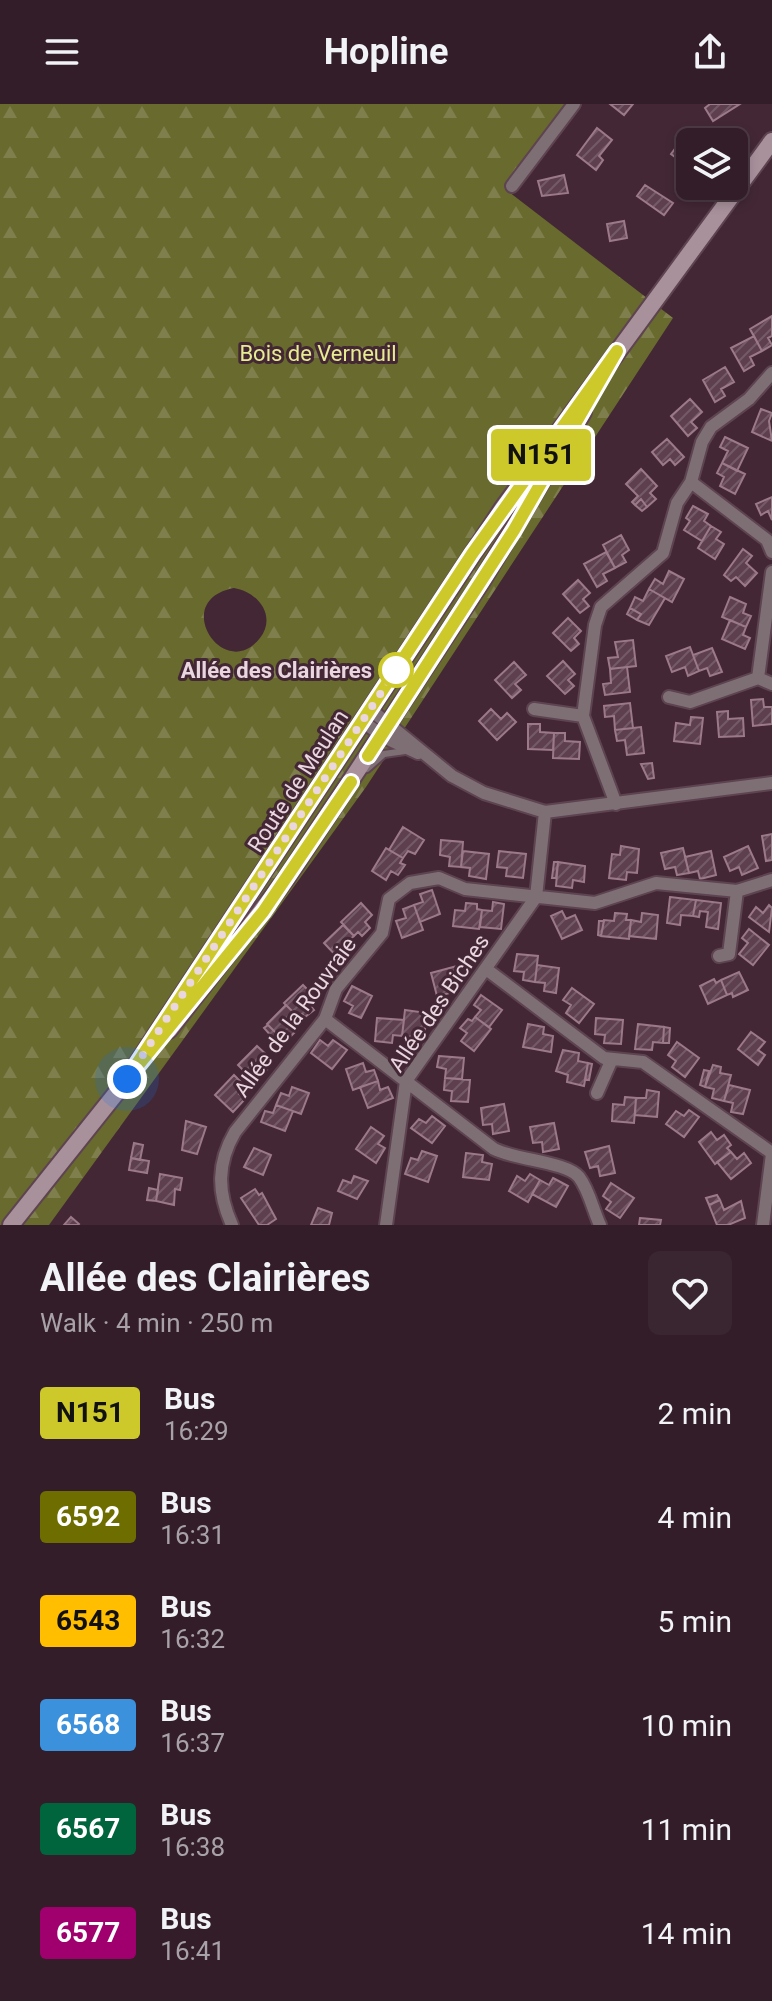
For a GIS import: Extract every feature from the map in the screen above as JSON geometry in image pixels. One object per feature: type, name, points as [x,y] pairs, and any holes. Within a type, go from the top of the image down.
[{"type":"main road","name":"Route de Meulan","points":[[127,1079],[503,508],[772,141]]},
{"type":"main road","name":"Route de Meulan","points":[[709,226],[772,160]]},
{"type":"main road","name":"Route de Meulan","points":[[11,1225],[255,922],[333,809],[514,530],[617,351]]},
{"type":"street","points":[[512,186],[574,104]]},
{"type":"street","points":[[616,804],[583,716],[595,625],[601,607],[663,553],[677,503],[691,482],[702,442],[711,427],[771,377]]},
{"type":"street","points":[[691,482],[767,540],[772,552]]},
{"type":"street","points":[[758,678],[772,572]]},
{"type":"street","points":[[669,697],[690,702],[758,678],[772,684]]},
{"type":"street","points":[[534,709],[583,716]]},
{"type":"street","points":[[367,716],[417,752],[484,793],[545,812],[772,783]]},
{"type":"street","name":"Allée des Biches","points":[[386,1225],[406,1081],[536,897],[545,812]]},
{"type":"street","name":"Allée de la Rouvraie","points":[[232,1225],[221,1194],[224,1152],[235,1132],[325,1019],[336,989],[382,933],[389,899],[410,883],[439,878],[465,889],[595,903],[656,883],[737,891],[772,880]]},
{"type":"street","points":[[719,956],[729,954],[737,891]]},
{"type":"street","points":[[486,969],[604,1058],[643,1062],[772,1154],[769,1200],[763,1225]]},
{"type":"street","points":[[325,1019],[494,1149],[510,1157],[572,1170],[581,1179],[600,1225]]},
{"type":"street","points":[[597,1093],[612,1059]]},
{"type":"lane","points":[[333,809],[379,757],[394,751],[417,752]]},
{"type":"green space","name":"Bois de Verneuil","points":[[0,104],[569,104],[505,189],[673,318],[366,787],[49,1225],[0,1225]],"holes":[[[234,588],[243,590],[262,606],[266,614],[265,630],[246,650],[232,651],[219,646],[209,635],[204,621],[206,607],[215,595]]]},
{"type":"building","points":[[610,104],[633,104],[624,115]]},
{"type":"building","points":[[710,104],[740,104],[713,121],[705,108]]},
{"type":"building","points":[[597,128],[612,140],[599,156],[603,160],[596,170],[577,155]]},
{"type":"building","points":[[564,175],[568,193],[542,196],[538,181]]},
{"type":"building","points":[[645,185],[673,203],[664,215],[637,196]]},
{"type":"building","points":[[624,221],[627,238],[610,241],[607,224]]},
{"type":"building","points":[[772,316],[772,336],[768,338],[772,345],[762,351],[750,329]]},
{"type":"building","points":[[754,336],[762,351],[750,357],[754,365],[744,371],[731,348]]},
{"type":"building","points":[[725,367],[734,382],[721,389],[725,396],[715,402],[703,380]]},
{"type":"building","points":[[690,399],[702,412],[691,422],[697,428],[688,436],[671,416]]},
{"type":"building","points":[[761,409],[772,413],[769,421],[772,441],[752,432]]},
{"type":"building","points":[[725,437],[748,448],[737,471],[722,463],[728,451],[720,447]]},
{"type":"building","points":[[667,439],[684,457],[675,465],[670,459],[663,465],[652,452]]},
{"type":"building","points":[[722,463],[745,474],[735,494],[720,486],[724,477],[717,473]]},
{"type":"building","points":[[641,469],[657,486],[650,493],[656,499],[647,507],[641,499],[635,505],[632,502],[638,496],[626,484]]},
{"type":"building","points":[[772,497],[772,520],[768,511],[761,515],[756,504]]},
{"type":"building","points":[[641,499],[647,507],[642,511],[635,505]]},
{"type":"building","points":[[693,506],[708,514],[704,521],[711,526],[702,541],[684,530],[690,521],[686,518]]},
{"type":"building","points":[[711,526],[721,532],[716,539],[724,544],[715,559],[698,548]]},
{"type":"building","points":[[621,535],[629,550],[622,555],[626,562],[615,568],[603,545]]},
{"type":"building","points":[[743,549],[752,556],[746,563],[757,573],[745,586],[736,577],[731,581],[724,575]]},
{"type":"building","points":[[606,552],[615,568],[603,574],[607,581],[597,587],[584,564]]},
{"type":"building","points":[[669,571],[684,579],[672,602],[649,589],[655,579],[663,584]]},
{"type":"building","points":[[578,580],[590,593],[583,599],[589,606],[580,613],[563,594]]},
{"type":"building","points":[[649,589],[665,598],[649,625],[637,620],[641,614],[630,608],[635,597],[643,601]]},
{"type":"building","points":[[730,597],[746,604],[743,613],[751,616],[746,627],[722,617]]},
{"type":"building","points":[[630,608],[641,614],[637,620],[627,614]]},
{"type":"building","points":[[568,618],[581,631],[574,638],[579,644],[571,651],[553,633]]},
{"type":"building","points":[[730,620],[746,627],[743,635],[750,638],[745,649],[722,639]]},
{"type":"building","points":[[633,640],[636,666],[610,669],[608,658],[618,657],[615,642]]},
{"type":"building","points":[[690,647],[699,671],[688,676],[685,667],[672,672],[666,656]]},
{"type":"building","points":[[712,648],[722,672],[710,676],[707,668],[699,671],[693,655]]},
{"type":"building","points":[[563,661],[575,674],[568,680],[574,686],[565,694],[547,676]]},
{"type":"building","points":[[514,662],[526,675],[515,684],[521,690],[512,698],[495,680]]},
{"type":"building","points":[[627,667],[630,692],[605,695],[603,684],[611,683],[610,669]]},
{"type":"building","points":[[763,699],[764,707],[772,707],[772,724],[753,726],[751,700]]},
{"type":"building","points":[[630,703],[633,728],[615,730],[614,716],[605,717],[604,706]]},
{"type":"building","points":[[491,709],[501,719],[507,713],[516,722],[497,740],[479,721]]},
{"type":"building","points":[[728,711],[728,719],[743,718],[744,736],[719,737],[717,712]]},
{"type":"building","points":[[691,717],[703,718],[700,744],[674,741],[676,723],[690,725]]},
{"type":"building","points":[[528,724],[540,724],[540,732],[554,733],[553,750],[528,749]]},
{"type":"building","points":[[641,727],[644,753],[627,755],[625,740],[617,741],[615,730]]},
{"type":"building","points":[[554,733],[565,733],[565,741],[580,742],[579,759],[553,758]]},
{"type":"building","points":[[652,763],[654,778],[648,779],[641,764]]},
{"type":"building","points":[[403,827],[424,840],[415,854],[408,851],[403,858],[389,850]]},
{"type":"building","points":[[772,834],[772,860],[766,861],[762,836]]},
{"type":"building","points":[[441,840],[463,842],[461,867],[449,866],[450,857],[440,855]]},
{"type":"building","points":[[621,846],[639,849],[637,873],[627,872],[626,880],[609,878],[612,854],[620,855]]},
{"type":"building","points":[[748,846],[758,868],[742,875],[739,867],[730,871],[724,857]]},
{"type":"building","points":[[386,848],[403,858],[400,863],[405,865],[398,875],[391,871],[386,880],[372,871]]},
{"type":"building","points":[[683,848],[689,873],[677,875],[675,867],[665,869],[661,853]]},
{"type":"building","points":[[463,851],[489,854],[486,879],[469,876],[470,868],[461,867]]},
{"type":"building","points":[[499,851],[526,854],[523,878],[506,876],[507,868],[497,867]]},
{"type":"building","points":[[711,851],[716,875],[700,879],[698,871],[689,873],[685,857]]},
{"type":"building","points":[[554,862],[558,862],[556,878],[552,878]]},
{"type":"building","points":[[558,862],[585,866],[584,882],[573,880],[572,888],[556,886]]},
{"type":"building","points":[[432,890],[440,914],[420,922],[414,905],[423,902],[420,894]]},
{"type":"building","points":[[670,897],[696,900],[693,916],[681,915],[680,925],[667,923]]},
{"type":"building","points":[[696,900],[721,903],[718,929],[706,927],[708,912],[700,911],[699,917],[693,916]]},
{"type":"building","points":[[493,902],[504,904],[501,929],[480,927],[482,910],[492,911]]},
{"type":"building","points":[[361,903],[372,915],[365,922],[370,928],[362,936],[358,932],[354,936],[341,922]]},
{"type":"building","points":[[466,903],[477,904],[477,909],[482,910],[479,929],[453,926],[455,910],[465,911]]},
{"type":"building","points":[[414,905],[423,930],[402,938],[396,921],[406,918],[403,909]]},
{"type":"building","points":[[769,905],[772,908],[769,932],[749,917],[756,907],[763,913]]},
{"type":"building","points":[[562,911],[566,919],[575,915],[582,930],[562,939],[551,916]]},
{"type":"building","points":[[615,913],[627,914],[626,920],[631,920],[629,939],[601,936],[604,920],[614,921]]},
{"type":"building","points":[[642,913],[658,915],[656,939],[629,936],[631,920],[641,922]]},
{"type":"building","points":[[599,921],[604,921],[601,936],[598,935]]},
{"type":"building","points":[[343,925],[354,936],[347,942],[353,949],[341,961],[324,943]]},
{"type":"building","points":[[749,929],[769,945],[753,965],[739,954],[748,943],[742,938]]},
{"type":"building","points":[[517,954],[538,956],[535,982],[523,980],[524,972],[514,971]]},
{"type":"building","points":[[537,965],[559,968],[556,993],[544,991],[545,983],[535,982]]},
{"type":"building","points":[[457,966],[461,981],[452,984],[454,992],[437,996],[431,973]]},
{"type":"building","points":[[739,972],[748,990],[733,997],[732,993],[727,995],[721,980]]},
{"type":"building","points":[[714,979],[716,983],[721,980],[727,995],[708,1004],[700,986]]},
{"type":"building","points":[[303,985],[315,997],[308,1003],[314,1010],[305,1017],[302,1014],[298,1017],[284,1003]]},
{"type":"building","points":[[352,986],[372,996],[361,1018],[349,1013],[353,1006],[344,1001]]},
{"type":"building","points":[[572,988],[594,1004],[579,1023],[566,1013],[571,1005],[563,1000]]},
{"type":"building","points":[[481,995],[502,1010],[489,1027],[475,1017],[481,1010],[474,1005]]},
{"type":"building","points":[[286,1005],[298,1017],[291,1024],[297,1030],[285,1042],[267,1024]]},
{"type":"building","points":[[405,1010],[427,1013],[425,1030],[415,1029],[414,1037],[402,1036]]},
{"type":"building","points":[[475,1017],[491,1029],[474,1051],[461,1041],[467,1033],[460,1028],[468,1019],[472,1021]]},
{"type":"building","points":[[377,1018],[404,1020],[402,1036],[393,1035],[392,1043],[375,1041]]},
{"type":"building","points":[[596,1018],[623,1020],[621,1044],[604,1043],[605,1035],[595,1034]]},
{"type":"building","points":[[528,1024],[544,1027],[543,1034],[553,1036],[551,1052],[523,1047]]},
{"type":"building","points":[[638,1024],[664,1027],[663,1043],[653,1042],[652,1050],[635,1049]]},
{"type":"building","points":[[268,1025],[278,1035],[274,1039],[264,1028]]},
{"type":"building","points":[[664,1027],[670,1028],[669,1043],[663,1043]]},
{"type":"building","points":[[751,1032],[765,1042],[758,1050],[765,1055],[758,1065],[738,1049]]},
{"type":"building","points":[[320,1040],[328,1046],[333,1040],[347,1050],[332,1069],[311,1053]]},
{"type":"building","points":[[677,1042],[699,1058],[685,1077],[672,1067],[676,1061],[668,1055]]},
{"type":"building","points":[[257,1046],[269,1057],[262,1064],[267,1070],[255,1082],[238,1065]]},
{"type":"building","points":[[563,1050],[579,1053],[578,1061],[588,1063],[584,1086],[567,1082],[568,1075],[556,1071]]},
{"type":"building","points":[[439,1056],[464,1058],[462,1079],[445,1078],[446,1069],[437,1067]]},
{"type":"building","points":[[363,1063],[366,1072],[374,1070],[378,1081],[353,1090],[346,1069]]},
{"type":"building","points":[[588,1063],[592,1064],[589,1080],[585,1079]]},
{"type":"building","points":[[713,1065],[721,1067],[720,1073],[731,1075],[724,1101],[712,1098],[714,1089],[705,1087]]},
{"type":"building","points":[[704,1070],[709,1071],[705,1087],[700,1085]]},
{"type":"building","points":[[234,1075],[246,1087],[239,1094],[245,1099],[233,1112],[215,1095]]},
{"type":"building","points":[[445,1078],[470,1080],[468,1102],[451,1101],[452,1091],[444,1090]]},
{"type":"building","points":[[378,1081],[380,1090],[388,1087],[393,1098],[368,1108],[360,1087]]},
{"type":"building","points":[[729,1085],[750,1090],[743,1114],[731,1112],[733,1103],[724,1101]]},
{"type":"building","points":[[292,1087],[309,1093],[301,1114],[276,1105],[281,1093],[289,1096]]},
{"type":"building","points":[[647,1090],[659,1092],[657,1117],[635,1115],[636,1098],[646,1098]]},
{"type":"building","points":[[625,1097],[636,1098],[634,1123],[612,1121],[613,1104],[624,1105]]},
{"type":"building","points":[[504,1104],[509,1131],[493,1134],[492,1124],[483,1125],[481,1108]]},
{"type":"building","points":[[276,1105],[293,1111],[285,1131],[261,1122],[265,1111],[273,1113]]},
{"type":"building","points":[[689,1110],[699,1117],[684,1137],[666,1124],[676,1111],[684,1116]]},
{"type":"building","points":[[432,1116],[445,1126],[432,1143],[411,1128],[419,1119],[426,1123]]},
{"type":"building","points":[[186,1121],[206,1127],[197,1154],[182,1150]]},
{"type":"building","points":[[554,1123],[559,1149],[543,1152],[542,1142],[533,1143],[530,1127]]},
{"type":"building","points":[[371,1127],[384,1136],[378,1144],[385,1148],[376,1163],[356,1149]]},
{"type":"building","points":[[711,1132],[717,1140],[724,1135],[731,1145],[727,1148],[731,1152],[715,1164],[699,1142]]},
{"type":"building","points":[[134,1143],[143,1145],[140,1160],[131,1158]]},
{"type":"building","points":[[609,1146],[615,1173],[600,1176],[598,1166],[590,1168],[585,1152]]},
{"type":"building","points":[[254,1148],[271,1155],[263,1175],[244,1167]]},
{"type":"building","points":[[422,1151],[437,1156],[428,1182],[405,1174],[411,1158],[418,1160]]},
{"type":"building","points":[[731,1152],[737,1159],[744,1153],[751,1163],[731,1179],[717,1162]]},
{"type":"building","points":[[466,1153],[483,1155],[482,1162],[492,1164],[489,1180],[463,1177]]},
{"type":"building","points":[[131,1158],[149,1161],[147,1173],[129,1170]]},
{"type":"building","points":[[160,1174],[182,1178],[180,1190],[175,1189],[174,1205],[156,1201]]},
{"type":"building","points":[[530,1174],[540,1180],[528,1202],[509,1191],[517,1176],[525,1181]]},
{"type":"building","points":[[354,1176],[368,1181],[357,1199],[338,1191],[343,1180],[351,1183]]},
{"type":"building","points":[[553,1178],[568,1186],[556,1207],[532,1194],[540,1180],[549,1185]]},
{"type":"building","points":[[611,1183],[634,1198],[620,1218],[606,1209],[611,1202],[603,1196]]},
{"type":"building","points":[[149,1188],[158,1190],[156,1201],[147,1200]]},
{"type":"building","points":[[255,1189],[259,1195],[262,1193],[276,1219],[267,1225],[259,1225],[241,1198]]},
{"type":"building","points":[[717,1195],[720,1200],[709,1205],[706,1198]]},
{"type":"building","points":[[720,1200],[724,1210],[741,1201],[745,1218],[728,1225],[717,1225],[709,1205]]},
{"type":"building","points":[[318,1208],[332,1213],[329,1225],[311,1225]]},
{"type":"building","points":[[71,1217],[79,1224],[64,1225]]},
{"type":"building","points":[[640,1218],[661,1220],[660,1225],[639,1225]]},
{"type":"bus line","name":"N151","points":[[351,782],[263,912],[127,1079],[472,554],[617,351],[514,530],[368,756]]},
{"type":"place","name":"Allée des Clairières","points":[[396,670]]},
{"type":"route","points":[[127,1079],[396,670]]}]
